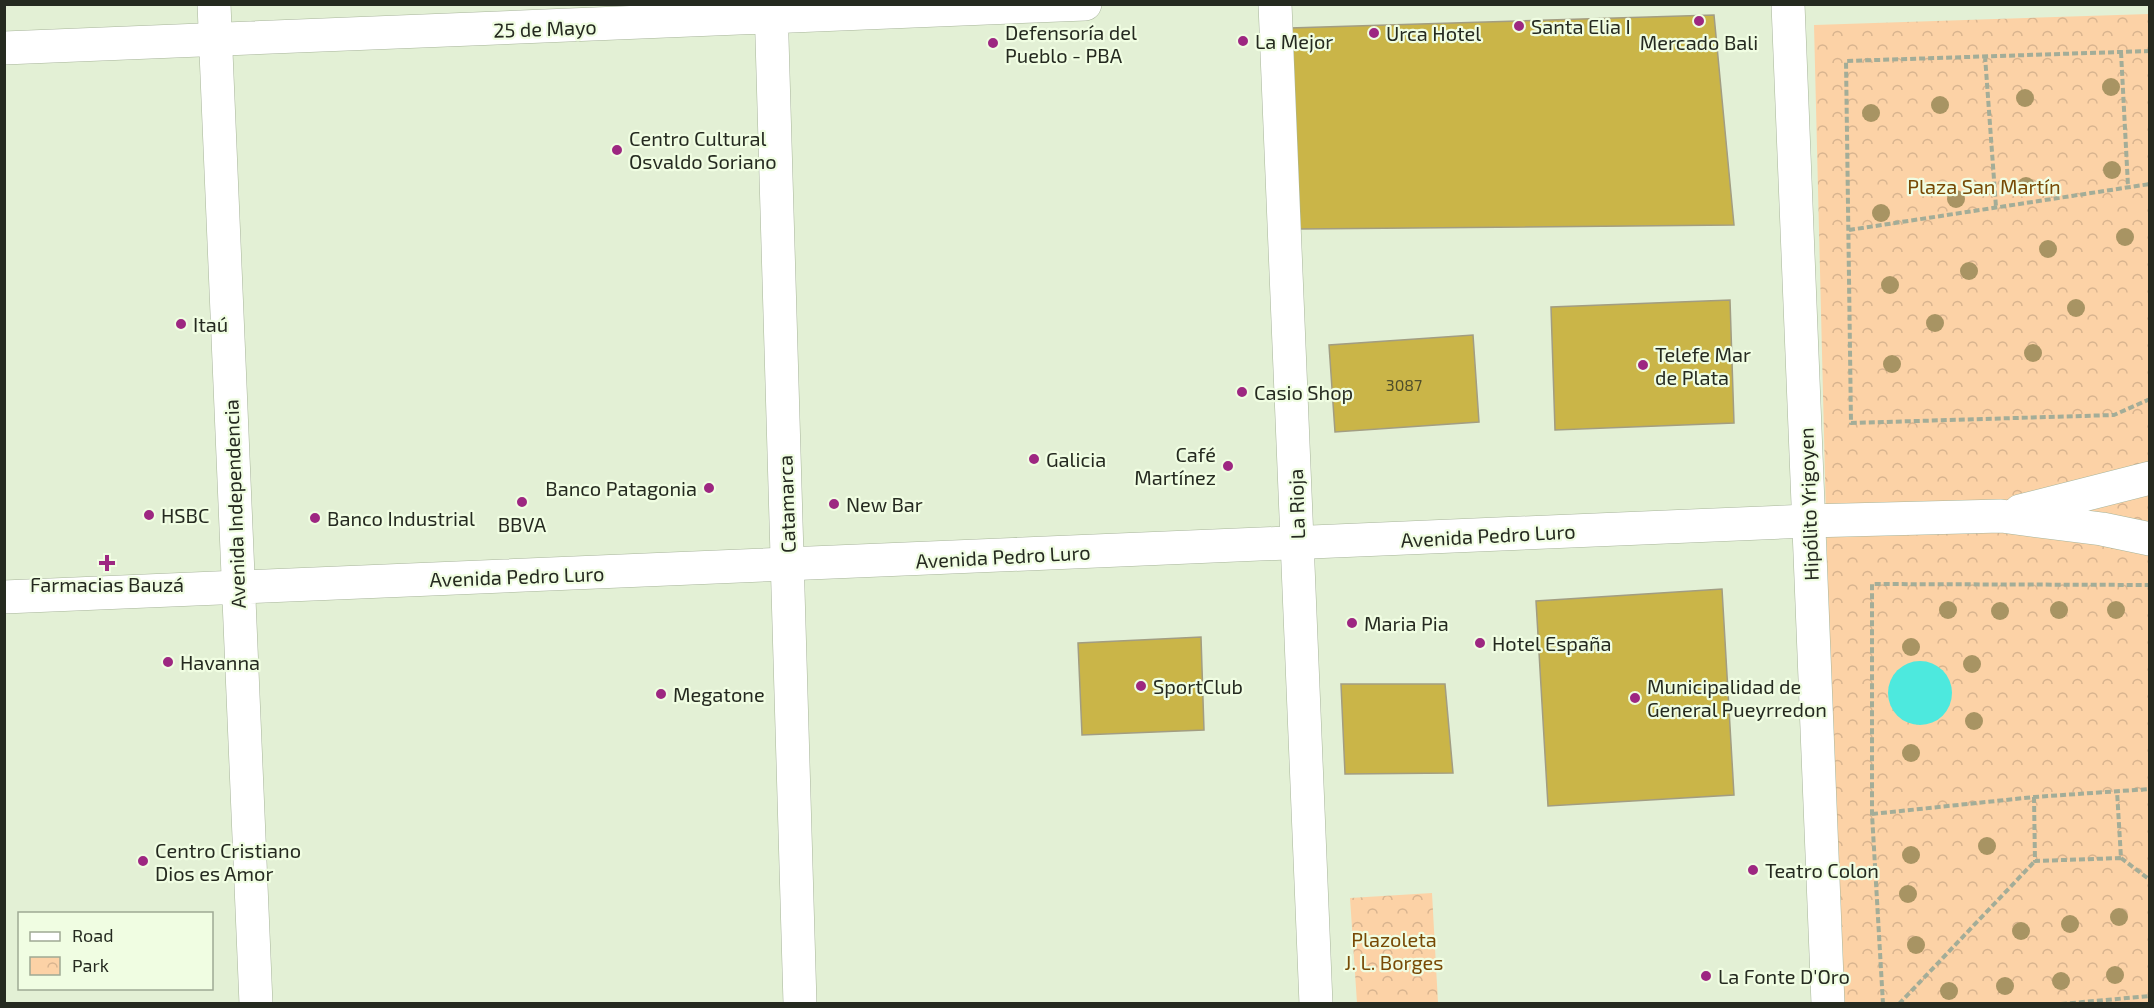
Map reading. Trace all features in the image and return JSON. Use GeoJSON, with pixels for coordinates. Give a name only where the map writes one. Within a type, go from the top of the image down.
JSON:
{"type":"FeatureCollection","features":[{"type":"Feature","properties":{"kind":"street","name":"Avenida Independencia"},"geometry":{"type":"LineString","coordinates":[[214,4],[256,1004]]}},
{"type":"Feature","properties":{"kind":"street","name":"25 de Mayo"},"geometry":{"type":"LineString","coordinates":[[4,48],[216,40],[771,12],[1085,4]]}},
{"type":"Feature","properties":{"kind":"street","name":"La Rioja"},"geometry":{"type":"LineString","coordinates":[[1275,4],[1316,1004]]}},
{"type":"Feature","properties":{"kind":"street","name":"Hipólito Yrigoyen"},"geometry":{"type":"LineString","coordinates":[[1788,4],[1828,1004]]}},
{"type":"Feature","properties":{"kind":"street","name":"Catamarca"},"geometry":{"type":"LineString","coordinates":[[771,12],[800,1004]]}},
{"type":"Feature","properties":{"kind":"street","name":"Avenida Pedro Luro"},"geometry":{"type":"LineString","coordinates":[[2001,516],[2150,478]]}},
{"type":"Feature","properties":{"kind":"street","name":"Avenida Pedro Luro"},"geometry":{"type":"LineString","coordinates":[[4,597],[788,566],[1808,521],[2001,516],[2102,529],[2150,539]]}},
{"type":"Feature","properties":{"kind":"path"},"geometry":{"type":"LineString","coordinates":[[2150,51],[1846,61],[1851,423],[2114,415],[2150,399]]}},
{"type":"Feature","properties":{"kind":"path"},"geometry":{"type":"LineString","coordinates":[[2121,52],[2128,187]]}},
{"type":"Feature","properties":{"kind":"path"},"geometry":{"type":"LineString","coordinates":[[1985,56],[1996,207]]}},
{"type":"Feature","properties":{"kind":"path"},"geometry":{"type":"LineString","coordinates":[[1849,230],[2150,183]]}},
{"type":"Feature","properties":{"kind":"path"},"geometry":{"type":"LineString","coordinates":[[1883,1004],[1872,814],[1872,584],[2150,585]]}},
{"type":"Feature","properties":{"kind":"path"},"geometry":{"type":"LineString","coordinates":[[1872,814],[2034,797],[2150,789]]}},
{"type":"Feature","properties":{"kind":"path"},"geometry":{"type":"LineString","coordinates":[[2117,791],[2121,858]]}},
{"type":"Feature","properties":{"kind":"path"},"geometry":{"type":"LineString","coordinates":[[2034,797],[2035,861]]}},
{"type":"Feature","properties":{"kind":"path"},"geometry":{"type":"LineString","coordinates":[[1899,1004],[2035,861],[2121,858],[2150,880]]}},
{"type":"Feature","properties":{"kind":"path"},"geometry":{"type":"LineString","coordinates":[[2061,1004],[2150,996]]}},
{"type":"Feature","properties":{"kind":"green space","name":"Plaza San Martín"},"geometry":{"type":"Polygon","coordinates":[[[2149,14],[2149,1003],[1842,1003],[1834,845],[1814,25],[2149,14]]]}},
{"type":"Feature","properties":{"kind":"green space","name":"Plazoleta J. L. Borges"},"geometry":{"type":"Polygon","coordinates":[[[1432,893],[1438,1003],[1357,1003],[1350,898],[1432,893]]]}},
{"type":"Feature","properties":{"kind":"water"},"geometry":{"type":"Polygon","coordinates":[[[1920,661],[1943,670],[1952,693],[1943,716],[1920,725],[1897,716],[1888,693],[1897,670],[1920,661]]]}},
{"type":"Feature","properties":{"kind":"building"},"geometry":{"type":"Polygon","coordinates":[[[1714,15],[1734,225],[1299,229],[1290,28],[1714,15]]]}},
{"type":"Feature","properties":{"kind":"building","name":"Telefe Mar de Plata"},"geometry":{"type":"Polygon","coordinates":[[[1730,300],[1734,423],[1555,430],[1551,307],[1730,300]]]}},
{"type":"Feature","properties":{"kind":"building"},"geometry":{"type":"Polygon","coordinates":[[[1473,335],[1479,422],[1335,432],[1329,345],[1473,335]]]}},
{"type":"Feature","properties":{"kind":"building","name":"Municipalidad de General Pueyrredon"},"geometry":{"type":"Polygon","coordinates":[[[1722,589],[1734,795],[1548,806],[1536,601],[1722,589]]]}},
{"type":"Feature","properties":{"kind":"building","name":"SportClub"},"geometry":{"type":"Polygon","coordinates":[[[1201,637],[1204,730],[1082,735],[1078,643],[1201,637]]]}},
{"type":"Feature","properties":{"kind":"building"},"geometry":{"type":"Polygon","coordinates":[[[1341,684],[1445,684],[1453,773],[1345,774],[1341,684]]]}},
{"type":"Feature","properties":{"kind":"place","name":"Mercado Bali"},"geometry":{"type":"Point","coordinates":[1699,21]}},
{"type":"Feature","properties":{"kind":"place","name":"Santa Elia I"},"geometry":{"type":"Point","coordinates":[1519,26]}},
{"type":"Feature","properties":{"kind":"place","name":"Urca Hotel"},"geometry":{"type":"Point","coordinates":[1374,33]}},
{"type":"Feature","properties":{"kind":"place","name":"La Mejor"},"geometry":{"type":"Point","coordinates":[1243,41]}},
{"type":"Feature","properties":{"kind":"place","name":"Defensoría del Pueblo - PBA"},"geometry":{"type":"Point","coordinates":[993,43]}},
{"type":"Feature","properties":{"kind":"place","name":"Centro Cultural Osvaldo Soriano"},"geometry":{"type":"Point","coordinates":[617,150]}},
{"type":"Feature","properties":{"kind":"place","name":"Itaú"},"geometry":{"type":"Point","coordinates":[181,324]}},
{"type":"Feature","properties":{"kind":"place","name":"Telefe Mar de Plata"},"geometry":{"type":"Point","coordinates":[1643,365]}},
{"type":"Feature","properties":{"kind":"place","name":"Casio Shop"},"geometry":{"type":"Point","coordinates":[1242,392]}},
{"type":"Feature","properties":{"kind":"place","name":"Galicia"},"geometry":{"type":"Point","coordinates":[1034,459]}},
{"type":"Feature","properties":{"kind":"place","name":"Café Martínez"},"geometry":{"type":"Point","coordinates":[1228,466]}},
{"type":"Feature","properties":{"kind":"place","name":"Banco Patagonia"},"geometry":{"type":"Point","coordinates":[709,488]}},
{"type":"Feature","properties":{"kind":"place","name":"BBVA"},"geometry":{"type":"Point","coordinates":[522,502]}},
{"type":"Feature","properties":{"kind":"place","name":"New Bar"},"geometry":{"type":"Point","coordinates":[834,504]}},
{"type":"Feature","properties":{"kind":"place","name":"HSBC"},"geometry":{"type":"Point","coordinates":[149,515]}},
{"type":"Feature","properties":{"kind":"place","name":"Banco Industrial"},"geometry":{"type":"Point","coordinates":[315,518]}},
{"type":"Feature","properties":{"kind":"place","name":"Farmacias Bauzá"},"geometry":{"type":"Point","coordinates":[107,563]}},
{"type":"Feature","properties":{"kind":"place","name":"Maria Pia"},"geometry":{"type":"Point","coordinates":[1352,623]}},
{"type":"Feature","properties":{"kind":"place","name":"Hotel España"},"geometry":{"type":"Point","coordinates":[1480,643]}},
{"type":"Feature","properties":{"kind":"place","name":"Havanna"},"geometry":{"type":"Point","coordinates":[168,662]}},
{"type":"Feature","properties":{"kind":"place","name":"SportClub"},"geometry":{"type":"Point","coordinates":[1141,686]}},
{"type":"Feature","properties":{"kind":"place","name":"Megatone"},"geometry":{"type":"Point","coordinates":[661,694]}},
{"type":"Feature","properties":{"kind":"place","name":"Municipalidad de General Pueyrredon"},"geometry":{"type":"Point","coordinates":[1635,698]}},
{"type":"Feature","properties":{"kind":"place","name":"Centro Cristiano Dios es Amor"},"geometry":{"type":"Point","coordinates":[143,861]}},
{"type":"Feature","properties":{"kind":"place","name":"Teatro Colon"},"geometry":{"type":"Point","coordinates":[1753,870]}},
{"type":"Feature","properties":{"kind":"place","name":"La Fonte D'Oro"},"geometry":{"type":"Point","coordinates":[1706,976]}}]}
